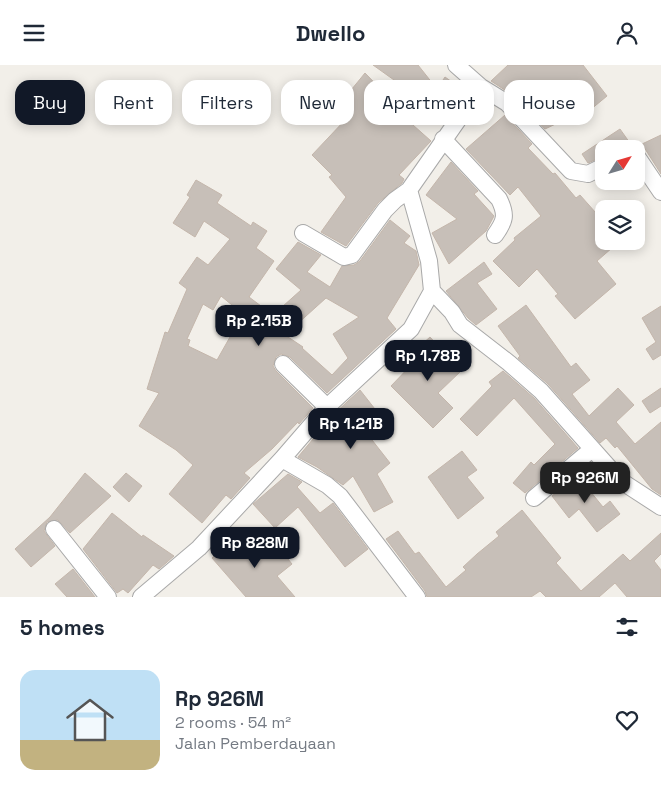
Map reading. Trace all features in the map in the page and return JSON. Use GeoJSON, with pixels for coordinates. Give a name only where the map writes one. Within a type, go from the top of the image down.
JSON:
{"type":"FeatureCollection","features":[{"type":"Feature","properties":{"kind":"street"},"geometry":{"type":"LineString","coordinates":[[456,65],[473,80]]}},
{"type":"Feature","properties":{"kind":"street"},"geometry":{"type":"LineString","coordinates":[[494,95],[519,114],[570,171],[588,174],[595,170]]}},
{"type":"Feature","properties":{"kind":"street"},"geometry":{"type":"LineString","coordinates":[[303,233],[344,257],[352,255],[385,210],[395,200],[410,190],[453,125]]}},
{"type":"Feature","properties":{"kind":"street"},"geometry":{"type":"LineString","coordinates":[[443,139],[499,199],[505,211],[505,219],[495,235]]}},
{"type":"Feature","properties":{"kind":"street"},"geometry":{"type":"LineString","coordinates":[[645,168],[661,192]]}},
{"type":"Feature","properties":{"kind":"street"},"geometry":{"type":"LineString","coordinates":[[148,595],[199,548],[282,459],[327,407],[411,329],[432,291],[429,261],[410,190]]}},
{"type":"Feature","properties":{"kind":"street"},"geometry":{"type":"LineString","coordinates":[[432,291],[452,311],[460,325],[541,391],[591,450],[621,481],[661,507]]}},
{"type":"Feature","properties":{"kind":"street"},"geometry":{"type":"LineString","coordinates":[[283,365],[327,407]]}},
{"type":"Feature","properties":{"kind":"street"},"geometry":{"type":"LineString","coordinates":[[534,498],[591,450]]}},
{"type":"Feature","properties":{"kind":"street"},"geometry":{"type":"LineString","coordinates":[[282,459],[327,485],[340,495],[417,597]]}},
{"type":"Feature","properties":{"kind":"street"},"geometry":{"type":"LineString","coordinates":[[54,529],[108,597]]}},
{"type":"Feature","properties":{"kind":"building"},"geometry":{"type":"Polygon","coordinates":[[[373,65],[418,65],[430,80],[394,80],[373,65]]]}},
{"type":"Feature","properties":{"kind":"building"},"geometry":{"type":"Polygon","coordinates":[[[508,65],[583,65],[607,96],[594,107],[594,80],[504,80],[504,89],[492,80],[508,65]]]}},
{"type":"Feature","properties":{"kind":"building"},"geometry":{"type":"Polygon","coordinates":[[[365,73],[372,80],[364,80],[364,125],[413,125],[431,141],[399,175],[404,179],[402,183],[378,203],[346,246],[321,232],[346,197],[329,177],[332,175],[312,155],[340,125],[354,125],[354,86],[365,73]]]}},
{"type":"Feature","properties":{"kind":"building"},"geometry":{"type":"Polygon","coordinates":[[[504,116],[504,125],[514,125],[532,144],[528,148],[553,174],[555,173],[576,198],[580,195],[595,212],[595,250],[610,250],[597,261],[616,284],[575,319],[555,296],[558,294],[537,269],[519,287],[493,261],[515,240],[514,238],[541,216],[518,187],[510,195],[466,149],[504,116]]]}},
{"type":"Feature","properties":{"kind":"building"},"geometry":{"type":"Polygon","coordinates":[[[541,125],[553,125],[545,129],[541,125]]]}},
{"type":"Feature","properties":{"kind":"building"},"geometry":{"type":"Polygon","coordinates":[[[620,129],[628,140],[603,140],[620,129]]]}},
{"type":"Feature","properties":{"kind":"building"},"geometry":{"type":"Polygon","coordinates":[[[661,135],[661,174],[645,149],[645,143],[661,135]]]}},
{"type":"Feature","properties":{"kind":"building"},"geometry":{"type":"Polygon","coordinates":[[[595,145],[595,160],[588,163],[582,154],[595,145]]]}},
{"type":"Feature","properties":{"kind":"building"},"geometry":{"type":"Polygon","coordinates":[[[451,162],[478,191],[474,194],[494,216],[486,231],[449,264],[432,233],[457,219],[426,195],[451,162]]]}},
{"type":"Feature","properties":{"kind":"building"},"geometry":{"type":"Polygon","coordinates":[[[196,180],[222,195],[217,203],[251,226],[253,222],[267,231],[256,248],[274,261],[249,297],[273,315],[301,290],[276,269],[298,242],[321,255],[307,272],[330,287],[342,266],[354,265],[360,261],[390,220],[410,236],[404,243],[416,251],[419,265],[387,318],[396,329],[327,393],[290,357],[281,354],[276,357],[273,366],[276,371],[313,408],[299,424],[298,422],[272,449],[244,473],[250,478],[231,499],[226,495],[202,523],[169,494],[193,465],[176,450],[139,426],[159,393],[147,389],[165,332],[168,333],[187,289],[179,283],[197,257],[208,265],[230,239],[204,221],[195,237],[173,223],[190,197],[187,195],[196,180]],[[221,296],[213,310],[203,304],[187,339],[190,340],[188,346],[217,360],[243,314],[221,296]],[[326,298],[285,335],[303,347],[332,375],[348,358],[333,334],[359,317],[326,298]]]}},
{"type":"Feature","properties":{"kind":"building"},"geometry":{"type":"Polygon","coordinates":[[[484,262],[492,274],[477,283],[497,309],[476,325],[446,291],[484,262]]]}},
{"type":"Feature","properties":{"kind":"building"},"geometry":{"type":"Polygon","coordinates":[[[526,305],[571,367],[576,363],[590,380],[572,394],[589,416],[618,388],[634,405],[616,422],[635,444],[661,422],[661,495],[652,489],[617,446],[615,448],[606,438],[600,443],[548,384],[518,358],[520,356],[498,326],[526,305]]]}},
{"type":"Feature","properties":{"kind":"building"},"geometry":{"type":"Polygon","coordinates":[[[661,306],[661,355],[653,360],[646,349],[656,342],[642,318],[661,306]]]}},
{"type":"Feature","properties":{"kind":"building"},"geometry":{"type":"Polygon","coordinates":[[[430,337],[461,371],[438,393],[453,408],[433,428],[391,386],[416,360],[411,354],[430,337]]]}},
{"type":"Feature","properties":{"kind":"building"},"geometry":{"type":"Polygon","coordinates":[[[503,371],[534,398],[578,448],[525,493],[513,483],[531,462],[534,465],[555,444],[514,398],[477,436],[460,419],[492,386],[489,382],[503,371]]]}},
{"type":"Feature","properties":{"kind":"building"},"geometry":{"type":"Polygon","coordinates":[[[661,388],[661,406],[650,413],[642,401],[661,388]]]}},
{"type":"Feature","properties":{"kind":"building"},"geometry":{"type":"Polygon","coordinates":[[[360,390],[382,418],[365,431],[390,463],[377,474],[393,502],[374,512],[353,476],[343,485],[317,467],[298,457],[334,414],[360,390]]]}},
{"type":"Feature","properties":{"kind":"building"},"geometry":{"type":"Polygon","coordinates":[[[462,451],[477,470],[467,477],[484,498],[458,519],[428,477],[462,451]]]}},
{"type":"Feature","properties":{"kind":"building"},"geometry":{"type":"Polygon","coordinates":[[[85,473],[111,496],[70,533],[58,520],[47,522],[44,531],[55,546],[31,567],[15,549],[50,517],[85,473]]]}},
{"type":"Feature","properties":{"kind":"building"},"geometry":{"type":"Polygon","coordinates":[[[126,473],[142,486],[129,502],[113,487],[126,473]]]}},
{"type":"Feature","properties":{"kind":"building"},"geometry":{"type":"Polygon","coordinates":[[[288,474],[302,482],[297,487],[320,513],[333,503],[368,549],[345,567],[298,507],[275,528],[253,504],[288,474]]]}},
{"type":"Feature","properties":{"kind":"building"},"geometry":{"type":"Polygon","coordinates":[[[577,475],[603,507],[610,501],[620,514],[597,532],[579,509],[569,518],[552,496],[577,475]]]}},
{"type":"Feature","properties":{"kind":"building"},"geometry":{"type":"Polygon","coordinates":[[[522,510],[561,558],[556,563],[581,591],[623,554],[630,561],[661,533],[661,554],[654,561],[661,570],[661,597],[627,597],[615,583],[599,597],[546,597],[540,591],[531,597],[427,597],[425,591],[386,539],[398,531],[415,554],[419,552],[446,587],[466,570],[463,567],[499,536],[496,532],[522,510]]]}},
{"type":"Feature","properties":{"kind":"building"},"geometry":{"type":"Polygon","coordinates":[[[112,513],[142,537],[143,535],[174,556],[159,569],[153,565],[128,593],[123,589],[117,593],[83,549],[112,513]]]}},
{"type":"Feature","properties":{"kind":"building"},"geometry":{"type":"Polygon","coordinates":[[[270,537],[292,564],[277,576],[295,597],[246,597],[212,558],[233,539],[247,556],[270,537]]]}},
{"type":"Feature","properties":{"kind":"building"},"geometry":{"type":"Polygon","coordinates":[[[73,569],[95,597],[67,597],[55,584],[73,569]]]}}]}
